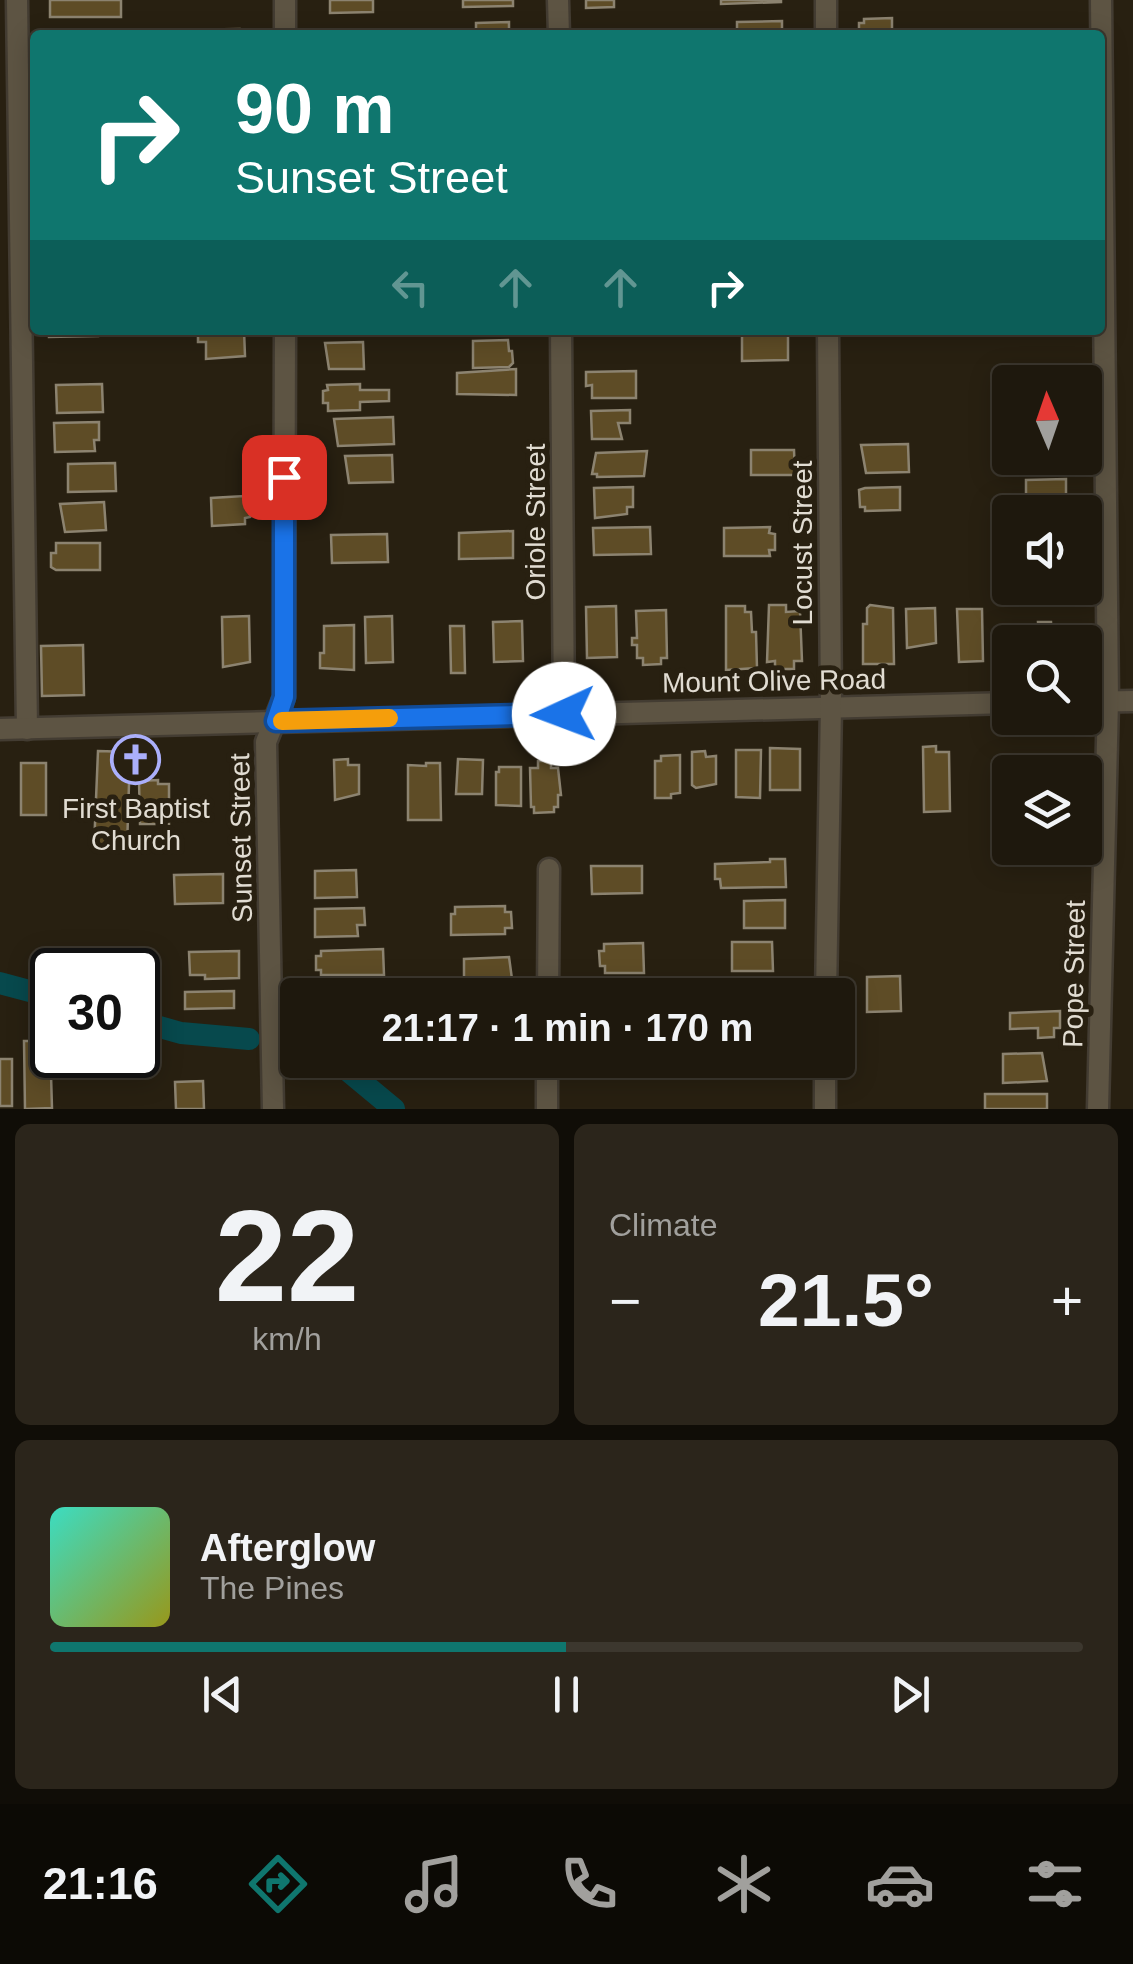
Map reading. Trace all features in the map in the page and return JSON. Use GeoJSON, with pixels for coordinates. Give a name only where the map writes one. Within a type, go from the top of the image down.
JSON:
{"type":"FeatureCollection","features":[{"type":"Feature","properties":{"kind":"street"},"geometry":{"type":"LineString","coordinates":[[17,0],[27,729]]}},
{"type":"Feature","properties":{"kind":"street"},"geometry":{"type":"LineString","coordinates":[[285,0],[285,30]]}},
{"type":"Feature","properties":{"kind":"street"},"geometry":{"type":"LineString","coordinates":[[558,0],[559,30]]}},
{"type":"Feature","properties":{"kind":"street"},"geometry":{"type":"LineString","coordinates":[[826,0],[826,30]]}},
{"type":"Feature","properties":{"kind":"street","name":"Pope Street"},"geometry":{"type":"LineString","coordinates":[[1101,0],[1101,30]]}},
{"type":"Feature","properties":{"kind":"street","name":"Sunset Street"},"geometry":{"type":"LineString","coordinates":[[272,1109],[266,742],[284,697],[285,335]]}},
{"type":"Feature","properties":{"kind":"street","name":"Oriole Street"},"geometry":{"type":"LineString","coordinates":[[561,335],[564,714]]}},
{"type":"Feature","properties":{"kind":"street","name":"Locust Street"},"geometry":{"type":"LineString","coordinates":[[826,978],[831,706],[828,335]]}},
{"type":"Feature","properties":{"kind":"street","name":"Pope Street"},"geometry":{"type":"LineString","coordinates":[[1098,1109],[1108,701],[1104,335]]}},
{"type":"Feature","properties":{"kind":"street"},"geometry":{"type":"LineString","coordinates":[[1102,701],[1133,701]]}},
{"type":"Feature","properties":{"kind":"street","name":"Mount Olive Road"},"geometry":{"type":"LineString","coordinates":[[0,729],[992,703]]}},
{"type":"Feature","properties":{"kind":"street"},"geometry":{"type":"LineString","coordinates":[[548,978],[549,869]]}},
{"type":"Feature","properties":{"kind":"street"},"geometry":{"type":"LineString","coordinates":[[547,1078],[547,1109]]}},
{"type":"Feature","properties":{"kind":"street"},"geometry":{"type":"LineString","coordinates":[[824,1109],[825,1078]]}},
{"type":"Feature","properties":{"kind":"building"},"geometry":{"type":"Polygon","coordinates":[[[50,0],[121,0],[121,17],[50,17],[50,0]]]}},
{"type":"Feature","properties":{"kind":"building"},"geometry":{"type":"Polygon","coordinates":[[[330,0],[373,0],[373,12],[330,13],[330,0]]]}},
{"type":"Feature","properties":{"kind":"building"},"geometry":{"type":"Polygon","coordinates":[[[463,0],[513,0],[513,6],[463,7],[463,0]]]}},
{"type":"Feature","properties":{"kind":"building"},"geometry":{"type":"Polygon","coordinates":[[[586,0],[614,0],[614,7],[586,8],[586,0]]]}},
{"type":"Feature","properties":{"kind":"building"},"geometry":{"type":"Polygon","coordinates":[[[721,0],[781,0],[781,2],[721,4],[721,0]]]}},
{"type":"Feature","properties":{"kind":"building"},"geometry":{"type":"Polygon","coordinates":[[[892,18],[892,30],[859,30],[864,19],[892,18]]]}},
{"type":"Feature","properties":{"kind":"building"},"geometry":{"type":"Polygon","coordinates":[[[782,21],[782,30],[737,30],[737,22],[782,21]]]}},
{"type":"Feature","properties":{"kind":"building"},"geometry":{"type":"Polygon","coordinates":[[[509,22],[509,30],[476,30],[476,23],[509,22]]]}},
{"type":"Feature","properties":{"kind":"building"},"geometry":{"type":"Polygon","coordinates":[[[49,335],[98,335],[98,336],[49,335]]]}},
{"type":"Feature","properties":{"kind":"building"},"geometry":{"type":"Polygon","coordinates":[[[198,335],[244,335],[245,356],[206,359],[206,342],[198,342],[198,335]]]}},
{"type":"Feature","properties":{"kind":"building"},"geometry":{"type":"Polygon","coordinates":[[[742,335],[788,335],[788,360],[742,361],[742,335]]]}},
{"type":"Feature","properties":{"kind":"building"},"geometry":{"type":"Polygon","coordinates":[[[508,340],[513,363],[509,367],[473,368],[473,341],[508,340]]]}},
{"type":"Feature","properties":{"kind":"building"},"geometry":{"type":"Polygon","coordinates":[[[363,342],[364,369],[329,369],[325,343],[363,342]]]}},
{"type":"Feature","properties":{"kind":"building"},"geometry":{"type":"Polygon","coordinates":[[[516,369],[516,395],[457,394],[457,373],[516,369]]]}},
{"type":"Feature","properties":{"kind":"building"},"geometry":{"type":"Polygon","coordinates":[[[636,371],[636,398],[592,398],[592,385],[586,386],[586,372],[636,371]]]}},
{"type":"Feature","properties":{"kind":"building"},"geometry":{"type":"Polygon","coordinates":[[[102,384],[103,412],[57,413],[56,385],[102,384]]]}},
{"type":"Feature","properties":{"kind":"building"},"geometry":{"type":"Polygon","coordinates":[[[360,384],[360,390],[389,390],[389,401],[360,402],[360,410],[328,411],[328,403],[323,403],[327,385],[360,384]]]}},
{"type":"Feature","properties":{"kind":"building"},"geometry":{"type":"Polygon","coordinates":[[[630,410],[630,423],[618,423],[622,439],[592,439],[591,411],[630,410]]]}},
{"type":"Feature","properties":{"kind":"building"},"geometry":{"type":"Polygon","coordinates":[[[393,417],[394,444],[338,446],[334,419],[393,417]]]}},
{"type":"Feature","properties":{"kind":"building"},"geometry":{"type":"Polygon","coordinates":[[[99,422],[95,451],[55,452],[54,423],[99,422]]]}},
{"type":"Feature","properties":{"kind":"building"},"geometry":{"type":"Polygon","coordinates":[[[908,444],[909,472],[866,473],[861,445],[908,444]]]}},
{"type":"Feature","properties":{"kind":"building"},"geometry":{"type":"Polygon","coordinates":[[[751,450],[794,450],[795,475],[751,475],[751,450]]]}},
{"type":"Feature","properties":{"kind":"building"},"geometry":{"type":"Polygon","coordinates":[[[647,451],[644,476],[592,474],[596,453],[647,451]]]}},
{"type":"Feature","properties":{"kind":"building"},"geometry":{"type":"Polygon","coordinates":[[[392,455],[393,482],[349,483],[345,456],[392,455]]]}},
{"type":"Feature","properties":{"kind":"building"},"geometry":{"type":"Polygon","coordinates":[[[115,463],[116,491],[68,492],[68,464],[115,463]]]}},
{"type":"Feature","properties":{"kind":"building"},"geometry":{"type":"Polygon","coordinates":[[[1066,479],[1066,495],[1026,495],[1026,480],[1066,479]]]}},
{"type":"Feature","properties":{"kind":"building"},"geometry":{"type":"Polygon","coordinates":[[[633,487],[633,507],[627,507],[627,514],[595,518],[594,488],[633,487]]]}},
{"type":"Feature","properties":{"kind":"building"},"geometry":{"type":"Polygon","coordinates":[[[900,487],[900,510],[865,511],[865,507],[860,507],[859,490],[900,487]]]}},
{"type":"Feature","properties":{"kind":"building"},"geometry":{"type":"Polygon","coordinates":[[[244,496],[244,502],[250,502],[250,517],[245,518],[245,524],[212,526],[211,498],[244,496]]]}},
{"type":"Feature","properties":{"kind":"building"},"geometry":{"type":"Polygon","coordinates":[[[104,502],[106,530],[65,532],[60,504],[104,502]]]}},
{"type":"Feature","properties":{"kind":"building"},"geometry":{"type":"Polygon","coordinates":[[[650,527],[651,554],[594,555],[593,528],[650,527]]]}},
{"type":"Feature","properties":{"kind":"building"},"geometry":{"type":"Polygon","coordinates":[[[770,527],[769,533],[775,534],[775,550],[769,550],[770,556],[724,556],[724,528],[770,527]]]}},
{"type":"Feature","properties":{"kind":"building"},"geometry":{"type":"Polygon","coordinates":[[[513,531],[513,558],[459,559],[459,533],[513,531]]]}},
{"type":"Feature","properties":{"kind":"building"},"geometry":{"type":"Polygon","coordinates":[[[387,534],[388,562],[332,563],[331,535],[387,534]]]}},
{"type":"Feature","properties":{"kind":"building"},"geometry":{"type":"Polygon","coordinates":[[[56,543],[100,543],[100,570],[51,567],[56,543]]]}},
{"type":"Feature","properties":{"kind":"building"},"geometry":{"type":"Polygon","coordinates":[[[769,605],[786,605],[786,612],[800,611],[802,661],[794,661],[794,669],[775,669],[775,661],[767,662],[769,605]]]}},
{"type":"Feature","properties":{"kind":"building"},"geometry":{"type":"Polygon","coordinates":[[[870,605],[893,608],[894,664],[863,664],[863,624],[867,624],[870,605]]]}},
{"type":"Feature","properties":{"kind":"building"},"geometry":{"type":"Polygon","coordinates":[[[616,606],[617,657],[587,658],[586,607],[616,606]]]}},
{"type":"Feature","properties":{"kind":"building"},"geometry":{"type":"Polygon","coordinates":[[[726,606],[745,606],[745,612],[751,612],[757,668],[726,670],[726,606]]]}},
{"type":"Feature","properties":{"kind":"building"},"geometry":{"type":"Polygon","coordinates":[[[935,608],[936,643],[907,648],[906,609],[935,608]]]}},
{"type":"Feature","properties":{"kind":"building"},"geometry":{"type":"Polygon","coordinates":[[[957,609],[982,609],[983,661],[959,662],[957,609]]]}},
{"type":"Feature","properties":{"kind":"building"},"geometry":{"type":"Polygon","coordinates":[[[666,610],[667,658],[661,658],[661,664],[643,665],[643,658],[637,658],[637,645],[632,645],[632,638],[637,638],[636,611],[666,610]]]}},
{"type":"Feature","properties":{"kind":"building"},"geometry":{"type":"Polygon","coordinates":[[[249,616],[250,662],[223,667],[222,617],[249,616]]]}},
{"type":"Feature","properties":{"kind":"building"},"geometry":{"type":"Polygon","coordinates":[[[392,616],[393,662],[366,663],[365,617],[392,616]]]}},
{"type":"Feature","properties":{"kind":"building"},"geometry":{"type":"Polygon","coordinates":[[[522,621],[523,661],[494,662],[493,622],[522,621]]]}},
{"type":"Feature","properties":{"kind":"building"},"geometry":{"type":"Polygon","coordinates":[[[354,625],[354,670],[320,668],[324,626],[354,625]]]}},
{"type":"Feature","properties":{"kind":"building"},"geometry":{"type":"Polygon","coordinates":[[[450,626],[464,626],[465,673],[451,673],[450,626]]]}},
{"type":"Feature","properties":{"kind":"building"},"geometry":{"type":"Polygon","coordinates":[[[83,645],[84,695],[42,696],[41,646],[83,645]]]}},
{"type":"Feature","properties":{"kind":"building"},"geometry":{"type":"Polygon","coordinates":[[[936,746],[936,752],[949,752],[950,811],[924,812],[923,747],[936,746]]]}},
{"type":"Feature","properties":{"kind":"building"},"geometry":{"type":"Polygon","coordinates":[[[770,748],[800,749],[800,790],[770,790],[770,748]]]}},
{"type":"Feature","properties":{"kind":"building"},"geometry":{"type":"Polygon","coordinates":[[[736,750],[761,750],[760,798],[736,797],[736,750]]]}},
{"type":"Feature","properties":{"kind":"building"},"geometry":{"type":"Polygon","coordinates":[[[98,751],[130,752],[127,848],[94,847],[98,751]]]}},
{"type":"Feature","properties":{"kind":"building"},"geometry":{"type":"Polygon","coordinates":[[[705,751],[706,757],[716,756],[716,784],[696,788],[692,785],[692,752],[705,751]]]}},
{"type":"Feature","properties":{"kind":"building"},"geometry":{"type":"Polygon","coordinates":[[[680,755],[680,793],[671,794],[671,798],[655,798],[655,761],[661,761],[661,756],[680,755]]]}},
{"type":"Feature","properties":{"kind":"building"},"geometry":{"type":"Polygon","coordinates":[[[348,759],[348,765],[359,765],[359,794],[335,800],[334,760],[348,759]]]}},
{"type":"Feature","properties":{"kind":"building"},"geometry":{"type":"Polygon","coordinates":[[[458,759],[483,760],[482,794],[456,794],[458,759]]]}},
{"type":"Feature","properties":{"kind":"building"},"geometry":{"type":"Polygon","coordinates":[[[538,761],[551,761],[551,768],[558,768],[561,795],[554,812],[534,813],[531,807],[530,768],[538,768],[538,761]]]}},
{"type":"Feature","properties":{"kind":"building"},"geometry":{"type":"Polygon","coordinates":[[[21,763],[46,763],[46,815],[21,815],[21,763]]]}},
{"type":"Feature","properties":{"kind":"building"},"geometry":{"type":"Polygon","coordinates":[[[440,763],[441,820],[408,820],[408,765],[440,763]]]}},
{"type":"Feature","properties":{"kind":"building"},"geometry":{"type":"Polygon","coordinates":[[[499,767],[521,767],[521,806],[496,805],[499,767]]]}},
{"type":"Feature","properties":{"kind":"building"},"geometry":{"type":"Polygon","coordinates":[[[158,780],[158,784],[169,784],[169,824],[140,824],[139,781],[158,780]]]}},
{"type":"Feature","properties":{"kind":"building"},"geometry":{"type":"Polygon","coordinates":[[[785,859],[786,887],[721,888],[720,879],[715,879],[715,864],[785,859]]]}},
{"type":"Feature","properties":{"kind":"building"},"geometry":{"type":"Polygon","coordinates":[[[591,866],[642,866],[642,893],[592,894],[591,866]]]}},
{"type":"Feature","properties":{"kind":"building"},"geometry":{"type":"Polygon","coordinates":[[[356,870],[357,897],[315,898],[315,871],[356,870]]]}},
{"type":"Feature","properties":{"kind":"building"},"geometry":{"type":"Polygon","coordinates":[[[223,874],[223,903],[175,904],[174,875],[223,874]]]}},
{"type":"Feature","properties":{"kind":"building"},"geometry":{"type":"Polygon","coordinates":[[[785,900],[785,928],[744,928],[744,901],[785,900]]]}},
{"type":"Feature","properties":{"kind":"building"},"geometry":{"type":"Polygon","coordinates":[[[505,906],[505,912],[511,912],[512,928],[505,928],[505,934],[451,935],[455,907],[505,906]]]}},
{"type":"Feature","properties":{"kind":"building"},"geometry":{"type":"Polygon","coordinates":[[[364,908],[365,925],[357,925],[358,936],[315,937],[315,909],[364,908]]]}},
{"type":"Feature","properties":{"kind":"building"},"geometry":{"type":"Polygon","coordinates":[[[732,942],[772,942],[773,971],[732,971],[732,942]]]}},
{"type":"Feature","properties":{"kind":"building"},"geometry":{"type":"Polygon","coordinates":[[[643,943],[644,973],[605,973],[605,966],[600,966],[599,951],[604,951],[604,944],[643,943]]]}},
{"type":"Feature","properties":{"kind":"building"},"geometry":{"type":"Polygon","coordinates":[[[383,949],[384,975],[321,975],[321,970],[316,970],[316,956],[321,956],[321,951],[383,949]]]}},
{"type":"Feature","properties":{"kind":"building"},"geometry":{"type":"Polygon","coordinates":[[[239,951],[239,978],[205,979],[205,975],[190,975],[189,952],[239,951]]]}},
{"type":"Feature","properties":{"kind":"building"},"geometry":{"type":"Polygon","coordinates":[[[509,957],[512,978],[464,978],[464,959],[509,957]]]}},
{"type":"Feature","properties":{"kind":"building"},"geometry":{"type":"Polygon","coordinates":[[[900,976],[901,1011],[867,1012],[867,977],[900,976]]]}},
{"type":"Feature","properties":{"kind":"building"},"geometry":{"type":"Polygon","coordinates":[[[234,991],[234,1008],[185,1009],[185,992],[234,991]]]}},
{"type":"Feature","properties":{"kind":"building"},"geometry":{"type":"Polygon","coordinates":[[[1060,1011],[1060,1028],[1054,1028],[1054,1037],[1038,1038],[1038,1028],[1010,1029],[1010,1013],[1060,1011]]]}},
{"type":"Feature","properties":{"kind":"building"},"geometry":{"type":"Polygon","coordinates":[[[24,1041],[30,1041],[30,1078],[51,1078],[52,1108],[25,1109],[24,1041]]]}},
{"type":"Feature","properties":{"kind":"building"},"geometry":{"type":"Polygon","coordinates":[[[1042,1053],[1047,1081],[1003,1083],[1003,1054],[1042,1053]]]}},
{"type":"Feature","properties":{"kind":"building"},"geometry":{"type":"Polygon","coordinates":[[[0,1059],[12,1059],[12,1106],[0,1106],[0,1059]]]}},
{"type":"Feature","properties":{"kind":"building"},"geometry":{"type":"Polygon","coordinates":[[[203,1081],[204,1109],[176,1109],[175,1082],[203,1081]]]}},
{"type":"Feature","properties":{"kind":"building"},"geometry":{"type":"Polygon","coordinates":[[[985,1094],[1047,1094],[1047,1109],[985,1109],[985,1094]]]}},
{"type":"Feature","properties":{"kind":"waterway"},"geometry":{"type":"LineString","coordinates":[[0,983],[30,991]]}},
{"type":"Feature","properties":{"kind":"waterway"},"geometry":{"type":"LineString","coordinates":[[160,1027],[181,1033],[249,1039]]}},
{"type":"Feature","properties":{"kind":"waterway"},"geometry":{"type":"LineString","coordinates":[[357,1078],[394,1109]]}},
{"type":"Feature","properties":{"kind":"slow traffic"},"geometry":{"type":"LineString","coordinates":[[282,721],[389,718]]}},
{"type":"Feature","properties":{"kind":"place","name":"First Baptist Church"},"geometry":{"type":"Point","coordinates":[136,760]}},
{"type":"Feature","properties":{"kind":"route"},"geometry":{"type":"LineString","coordinates":[[284,477],[284,697],[276,721],[564,714]]}}]}
